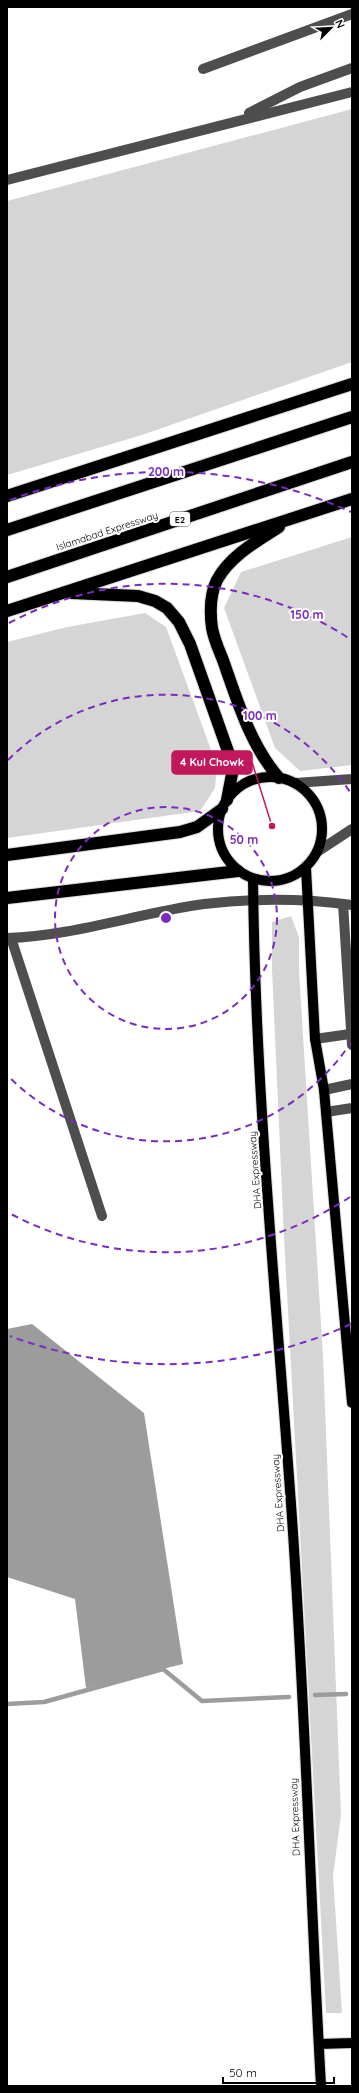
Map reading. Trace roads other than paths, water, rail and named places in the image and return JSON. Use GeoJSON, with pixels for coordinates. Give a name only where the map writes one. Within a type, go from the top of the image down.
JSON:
{"type":"FeatureCollection","features":[{"type":"Feature","properties":{"kind":"highway"},"geometry":{"type":"LineString","coordinates":[[7,496],[352,384]]}},
{"type":"Feature","properties":{"kind":"highway"},"geometry":{"type":"LineString","coordinates":[[7,530],[352,417]]}},
{"type":"Feature","properties":{"kind":"highway","name":"Islamabad Expressway"},"geometry":{"type":"LineString","coordinates":[[7,576],[352,462]]}},
{"type":"Feature","properties":{"kind":"highway"},"geometry":{"type":"LineString","coordinates":[[7,611],[352,498]]}},
{"type":"Feature","properties":{"kind":"highway"},"geometry":{"type":"LineString","coordinates":[[279,778],[260,753],[239,704],[212,630],[211,602],[217,581],[228,565],[246,548],[292,518]]}},
{"type":"Feature","properties":{"kind":"highway"},"geometry":{"type":"LineString","coordinates":[[7,855],[180,832],[197,827],[224,804],[232,774],[230,757],[190,644],[179,622],[167,608],[155,601],[138,596],[63,592]]}},
{"type":"Feature","properties":{"kind":"highway"},"geometry":{"type":"LineString","coordinates":[[7,898],[238,871]]}},
{"type":"Feature","properties":{"kind":"main road"},"geometry":{"type":"LineString","coordinates":[[259,778],[279,778],[295,784],[312,798],[321,819],[321,836],[317,852],[306,868],[286,879],[264,882],[253,879],[238,871],[225,856],[219,843],[218,828],[224,804],[241,786],[259,778]]}},
{"type":"Feature","properties":{"kind":"main road"},"geometry":{"type":"LineString","coordinates":[[306,868],[306,899],[315,1039],[324,1090],[352,1403]]}},
{"type":"Feature","properties":{"kind":"main road","name":"DHA Expressway"},"geometry":{"type":"LineString","coordinates":[[253,879],[256,991],[300,1643],[321,2086]]}},
{"type":"Feature","properties":{"kind":"main road"},"geometry":{"type":"LineString","coordinates":[[319,2044],[352,2043]]}},
{"type":"Feature","properties":{"kind":"street"},"geometry":{"type":"LineString","coordinates":[[204,69],[352,14]]}},
{"type":"Feature","properties":{"kind":"street"},"geometry":{"type":"LineString","coordinates":[[234,121],[300,88],[352,68]]}},
{"type":"Feature","properties":{"kind":"street"},"geometry":{"type":"LineString","coordinates":[[7,180],[234,121],[311,104],[352,92]]}},
{"type":"Feature","properties":{"kind":"street"},"geometry":{"type":"LineString","coordinates":[[295,784],[352,779]]}},
{"type":"Feature","properties":{"kind":"street"},"geometry":{"type":"LineString","coordinates":[[317,852],[352,829]]}},
{"type":"Feature","properties":{"kind":"street"},"geometry":{"type":"LineString","coordinates":[[102,1216],[9,938],[68,931],[203,904],[253,900],[306,899],[348,905],[350,1034],[352,1045]]}},
{"type":"Feature","properties":{"kind":"street"},"geometry":{"type":"LineString","coordinates":[[315,1039],[350,1034]]}},
{"type":"Feature","properties":{"kind":"street"},"geometry":{"type":"LineString","coordinates":[[324,1090],[352,1084]]}},
{"type":"Feature","properties":{"kind":"street"},"geometry":{"type":"LineString","coordinates":[[326,1112],[352,1108]]}},
{"type":"Feature","properties":{"kind":"waterway"},"geometry":{"type":"LineString","coordinates":[[7,1704],[44,1702],[163,1669],[202,1701],[289,1697]]}},
{"type":"Feature","properties":{"kind":"waterway"},"geometry":{"type":"LineString","coordinates":[[315,1695],[346,1694]]}},
{"type":"Feature","properties":{"kind":"place","name":"4 Kul Chowk"},"geometry":{"type":"Point","coordinates":[272,826]}}]}
